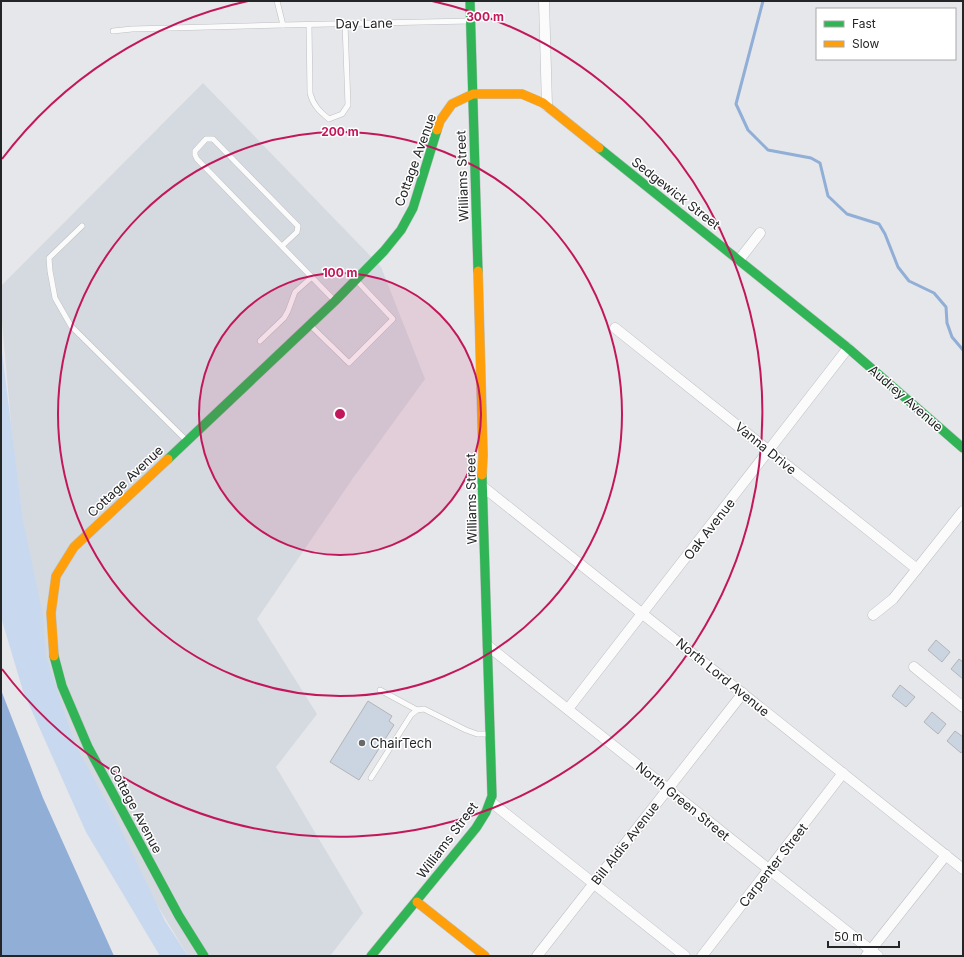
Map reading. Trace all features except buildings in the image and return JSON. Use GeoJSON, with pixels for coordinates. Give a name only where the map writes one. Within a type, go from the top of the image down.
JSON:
{"type":"FeatureCollection","features":[{"type":"Feature","properties":{"kind":"street","name":"Williams Street"},"geometry":{"type":"LineString","coordinates":[[371,956],[417,902],[479,823],[491,802],[491,734],[482,486],[484,455],[470,1]]}},
{"type":"Feature","properties":{"kind":"street"},"geometry":{"type":"LineString","coordinates":[[544,1],[547,106]]}},
{"type":"Feature","properties":{"kind":"street","name":"Sedgewick Street"},"geometry":{"type":"LineString","coordinates":[[473,94],[522,94],[547,106],[848,348]]}},
{"type":"Feature","properties":{"kind":"street","name":"Cottage Avenue"},"geometry":{"type":"LineString","coordinates":[[204,956],[179,916],[143,852],[88,747],[62,686],[53,651],[51,613],[56,576],[74,547],[310,325],[384,251],[397,235],[413,208],[440,121],[452,104],[473,94]]}},
{"type":"Feature","properties":{"kind":"street"},"geometry":{"type":"LineString","coordinates":[[739,260],[760,233]]}},
{"type":"Feature","properties":{"kind":"street","name":"Vanna Drive"},"geometry":{"type":"LineString","coordinates":[[615,328],[770,450],[917,569]]}},
{"type":"Feature","properties":{"kind":"street","name":"Audrey Avenue"},"geometry":{"type":"LineString","coordinates":[[848,348],[963,448]]}},
{"type":"Feature","properties":{"kind":"street","name":"Oak Avenue"},"geometry":{"type":"LineString","coordinates":[[568,709],[848,348]]}},
{"type":"Feature","properties":{"kind":"street","name":"North Lord Avenue"},"geometry":{"type":"LineString","coordinates":[[482,486],[963,869]]}},
{"type":"Feature","properties":{"kind":"street"},"geometry":{"type":"LineString","coordinates":[[873,615],[893,599],[963,511]]}},
{"type":"Feature","properties":{"kind":"street","name":"North Green Street"},"geometry":{"type":"LineString","coordinates":[[488,646],[872,954]]}},
{"type":"Feature","properties":{"kind":"street"},"geometry":{"type":"LineString","coordinates":[[914,667],[963,707]]}},
{"type":"Feature","properties":{"kind":"street","name":"Bill Aldis Avenue"},"geometry":{"type":"LineString","coordinates":[[537,956],[743,693]]}},
{"type":"Feature","properties":{"kind":"street","name":"Carpenter Street"},"geometry":{"type":"LineString","coordinates":[[702,956],[843,773]]}},
{"type":"Feature","properties":{"kind":"street"},"geometry":{"type":"LineString","coordinates":[[491,802],[685,956]]}},
{"type":"Feature","properties":{"kind":"street"},"geometry":{"type":"LineString","coordinates":[[872,954],[946,855]]}},
{"type":"Feature","properties":{"kind":"street"},"geometry":{"type":"LineString","coordinates":[[417,902],[485,956]]}},
{"type":"Feature","properties":{"kind":"lane"},"geometry":{"type":"LineString","coordinates":[[277,1],[283,25]]}},
{"type":"Feature","properties":{"kind":"lane","name":"Day Lane"},"geometry":{"type":"LineString","coordinates":[[114,31],[132,29],[471,21]]}},
{"type":"Feature","properties":{"kind":"lane"},"geometry":{"type":"LineString","coordinates":[[309,25],[310,93],[312,102],[329,119],[342,114],[348,105],[345,24]]}},
{"type":"Feature","properties":{"kind":"lane"},"geometry":{"type":"LineString","coordinates":[[282,246],[297,232],[298,226],[213,139],[206,139],[195,150],[197,159],[335,301]]}},
{"type":"Feature","properties":{"kind":"lane"},"geometry":{"type":"LineString","coordinates":[[82,226],[49,258],[50,271],[56,298],[72,326],[186,441]]}},
{"type":"Feature","properties":{"kind":"lane"},"geometry":{"type":"LineString","coordinates":[[260,341],[284,318],[295,292],[312,277]]}},
{"type":"Feature","properties":{"kind":"lane"},"geometry":{"type":"LineString","coordinates":[[310,325],[349,363],[393,319],[356,280]]}},
{"type":"Feature","properties":{"kind":"lane"},"geometry":{"type":"LineString","coordinates":[[380,690],[417,710]]}},
{"type":"Feature","properties":{"kind":"lane"},"geometry":{"type":"LineString","coordinates":[[371,778],[411,715],[417,710],[424,709],[477,734],[491,734]]}},
{"type":"Feature","properties":{"kind":"shaded area"},"geometry":{"type":"Polygon","coordinates":[[[203,83],[381,267],[425,379],[353,478],[257,619],[317,714],[276,767],[363,913],[330,956],[188,956],[90,794],[44,687],[21,535],[1,311],[1,286],[203,83]]]}},
{"type":"Feature","properties":{"kind":"shaded area"},"geometry":{"type":"Polygon","coordinates":[[[1,344],[23,520],[43,615],[46,656],[75,744],[116,819],[165,921],[188,956],[160,956],[86,832],[23,691],[1,617],[1,344]]]}},
{"type":"Feature","properties":{"kind":"water"},"geometry":{"type":"Polygon","coordinates":[[[1,690],[43,798],[114,956],[1,956],[1,690]]]}},
{"type":"Feature","properties":{"kind":"waterway"},"geometry":{"type":"LineString","coordinates":[[763,1],[736,104],[748,130],[768,150],[811,158],[820,163],[828,196],[847,214],[879,224],[885,234],[898,267],[909,281],[934,293],[946,307],[947,323],[952,337],[963,350]]}},
{"type":"Feature","properties":{"kind":"traffic: fast"},"geometry":{"type":"LineString","coordinates":[[470,1],[478,271]]}},
{"type":"Feature","properties":{"kind":"traffic: fast"},"geometry":{"type":"LineString","coordinates":[[168,459],[335,301],[384,251],[401,230],[413,208],[437,130]]}},
{"type":"Feature","properties":{"kind":"traffic: fast"},"geometry":{"type":"LineString","coordinates":[[599,148],[848,348],[963,448]]}},
{"type":"Feature","properties":{"kind":"traffic: fast"},"geometry":{"type":"LineString","coordinates":[[371,956],[476,828],[486,812],[492,796],[482,475]]}},
{"type":"Feature","properties":{"kind":"traffic: fast"},"geometry":{"type":"LineString","coordinates":[[54,656],[62,686],[88,747],[179,916],[204,956]]}},
{"type":"Feature","properties":{"kind":"traffic: slow"},"geometry":{"type":"LineString","coordinates":[[437,130],[440,121],[452,104],[473,94],[522,94],[543,103],[599,148]]}},
{"type":"Feature","properties":{"kind":"traffic: slow"},"geometry":{"type":"LineString","coordinates":[[478,271],[483,455],[482,475]]}},
{"type":"Feature","properties":{"kind":"traffic: slow"},"geometry":{"type":"LineString","coordinates":[[54,656],[51,613],[56,576],[74,547],[168,459]]}},
{"type":"Feature","properties":{"kind":"traffic: slow"},"geometry":{"type":"LineString","coordinates":[[417,902],[485,956]]}},
{"type":"Feature","properties":{"kind":"place","name":"ChairTech"},"geometry":{"type":"Point","coordinates":[362,743]}}]}
